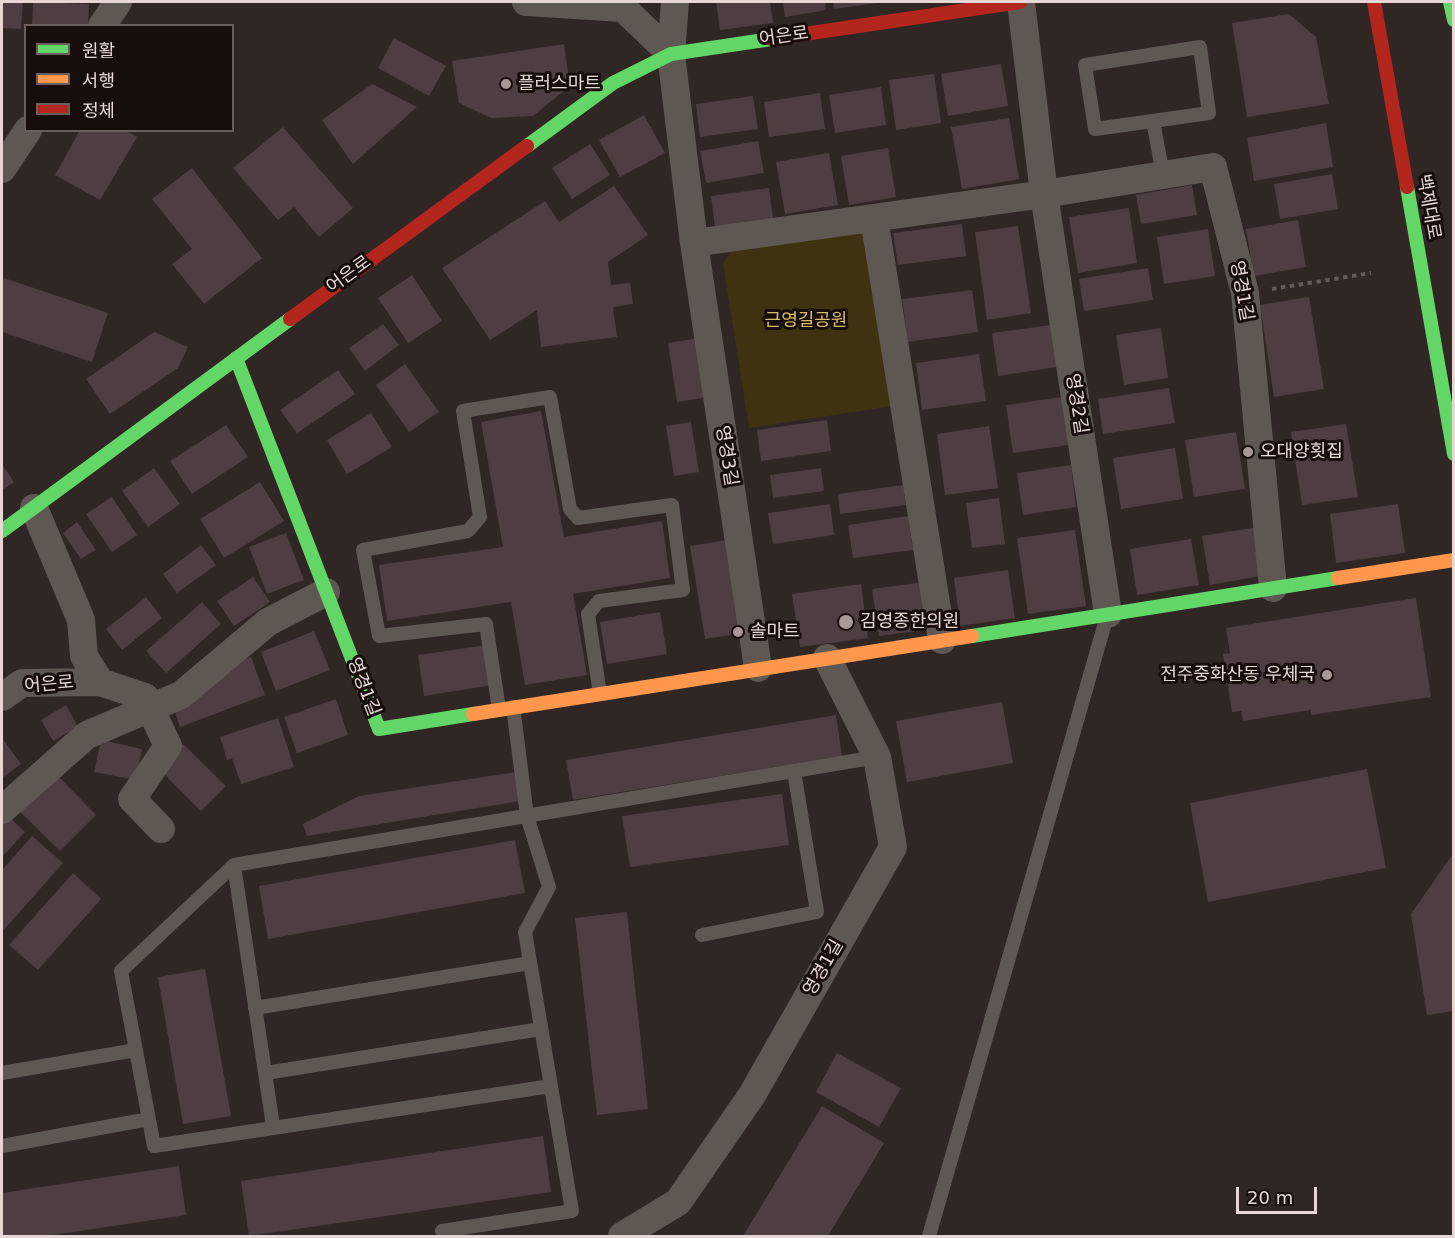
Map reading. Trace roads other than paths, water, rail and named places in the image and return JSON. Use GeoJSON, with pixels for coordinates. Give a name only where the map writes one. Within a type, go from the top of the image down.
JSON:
{"type":"FeatureCollection","features":[{"type":"Feature","properties":{"kind":"street"},"geometry":{"type":"LineString","coordinates":[[103,24],[118,2]]}},
{"type":"Feature","properties":{"kind":"street"},"geometry":{"type":"LineString","coordinates":[[526,2],[623,8],[671,54]]}},
{"type":"Feature","properties":{"kind":"street"},"geometry":{"type":"LineString","coordinates":[[671,54],[675,2]]}},
{"type":"Feature","properties":{"kind":"street","name":"어은로"},"geometry":{"type":"LineString","coordinates":[[2,531],[613,83],[671,54],[897,11],[1021,2]]}},
{"type":"Feature","properties":{"kind":"street","name":"영경2길"},"geometry":{"type":"LineString","coordinates":[[1021,2],[1044,194],[1108,614]]}},
{"type":"Feature","properties":{"kind":"street","name":"백제대로"},"geometry":{"type":"LineString","coordinates":[[1374,2],[1454,454]]}},
{"type":"Feature","properties":{"kind":"street"},"geometry":{"type":"LineString","coordinates":[[1450,2],[1454,20]]}},
{"type":"Feature","properties":{"kind":"street","name":"영경3길"},"geometry":{"type":"LineString","coordinates":[[671,54],[694,243],[758,668]]}},
{"type":"Feature","properties":{"kind":"street"},"geometry":{"type":"LineString","coordinates":[[2,169],[27,132]]}},
{"type":"Feature","properties":{"kind":"street","name":"영경1길"},"geometry":{"type":"LineString","coordinates":[[1044,194],[1213,166],[1245,293],[1272,588]]}},
{"type":"Feature","properties":{"kind":"street"},"geometry":{"type":"LineString","coordinates":[[694,243],[1044,194]]}},
{"type":"Feature","properties":{"kind":"street"},"geometry":{"type":"LineString","coordinates":[[874,218],[942,640]]}},
{"type":"Feature","properties":{"kind":"street","name":"영경1길"},"geometry":{"type":"LineString","coordinates":[[236,358],[379,729],[1454,560]]}},
{"type":"Feature","properties":{"kind":"street","name":"어은로"},"geometry":{"type":"LineString","coordinates":[[34,508],[81,620],[84,656],[100,682]]}},
{"type":"Feature","properties":{"kind":"street"},"geometry":{"type":"LineString","coordinates":[[2,810],[87,735],[181,695],[268,622],[326,592]]}},
{"type":"Feature","properties":{"kind":"street","name":"영경1길"},"geometry":{"type":"LineString","coordinates":[[622,1236],[678,1202],[685,1193],[752,1095],[893,847],[877,757],[827,658]]}},
{"type":"Feature","properties":{"kind":"street","name":"어은로"},"geometry":{"type":"LineString","coordinates":[[2,697],[22,683],[100,682],[145,697],[168,746],[132,799],[161,829]]}},
{"type":"Feature","properties":{"kind":"lane"},"geometry":{"type":"LineString","coordinates":[[1200,47],[1209,113],[1153,121],[1095,129],[1085,65],[1200,47]]}},
{"type":"Feature","properties":{"kind":"lane"},"geometry":{"type":"LineString","coordinates":[[1153,121],[1163,175]]}},
{"type":"Feature","properties":{"kind":"lane"},"geometry":{"type":"LineString","coordinates":[[442,1231],[572,1211],[525,932],[549,887],[527,816],[506,708],[486,624],[379,636],[363,550],[468,531],[480,517],[463,411],[550,397],[570,508],[578,518],[672,505],[683,590],[599,601],[588,614],[600,694]]}},
{"type":"Feature","properties":{"kind":"lane"},"geometry":{"type":"LineString","coordinates":[[929,1236],[1108,614]]}},
{"type":"Feature","properties":{"kind":"lane"},"geometry":{"type":"LineString","coordinates":[[551,1086],[273,1126],[154,1146],[121,971],[234,866],[877,757]]}},
{"type":"Feature","properties":{"kind":"lane"},"geometry":{"type":"LineString","coordinates":[[702,935],[817,912],[794,771]]}},
{"type":"Feature","properties":{"kind":"lane"},"geometry":{"type":"LineString","coordinates":[[234,866],[273,1126]]}},
{"type":"Feature","properties":{"kind":"lane"},"geometry":{"type":"LineString","coordinates":[[255,1008],[530,963]]}},
{"type":"Feature","properties":{"kind":"lane"},"geometry":{"type":"LineString","coordinates":[[266,1073],[541,1029]]}},
{"type":"Feature","properties":{"kind":"lane"},"geometry":{"type":"LineString","coordinates":[[2,1073],[136,1050]]}},
{"type":"Feature","properties":{"kind":"lane"},"geometry":{"type":"LineString","coordinates":[[2,1146],[149,1119]]}},
{"type":"Feature","properties":{"kind":"place","name":"플러스마트"},"geometry":{"type":"Point","coordinates":[506,84]}},
{"type":"Feature","properties":{"kind":"place","name":"오대양횟집"},"geometry":{"type":"Point","coordinates":[1248,452]}},
{"type":"Feature","properties":{"kind":"place","name":"김영종한의원"},"geometry":{"type":"Point","coordinates":[846,622]}},
{"type":"Feature","properties":{"kind":"place","name":"솔마트"},"geometry":{"type":"Point","coordinates":[738,632]}},
{"type":"Feature","properties":{"kind":"place","name":"전주중화산동 우체국"},"geometry":{"type":"Point","coordinates":[1327,675]}},
{"type":"Feature","properties":{"kind":"park label","name":"근영길공원"},"geometry":{"type":"Point","coordinates":[806,321]}}]}
